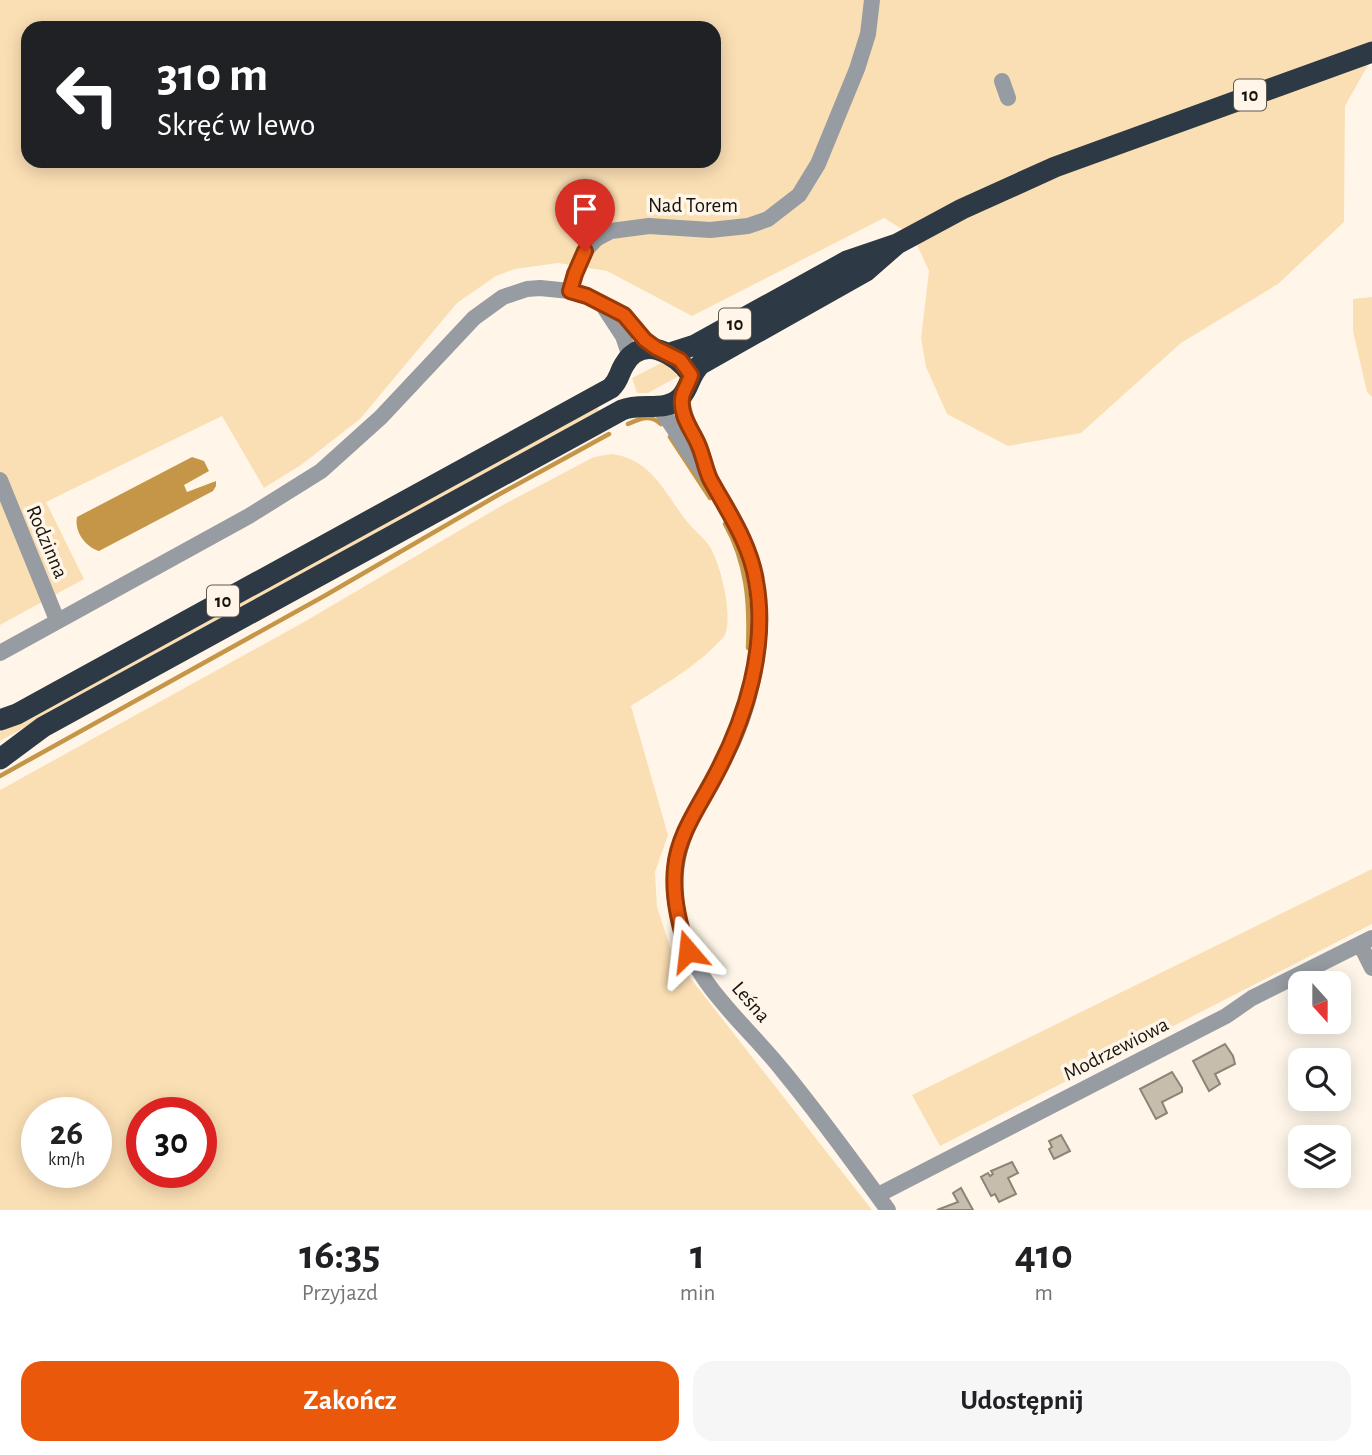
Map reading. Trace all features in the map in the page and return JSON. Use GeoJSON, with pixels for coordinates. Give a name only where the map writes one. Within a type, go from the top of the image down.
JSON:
{"type":"FeatureCollection","features":[{"type":"Feature","properties":{"kind":"highway","name":"10"},"geometry":{"type":"LineString","coordinates":[[8,717],[611,388],[630,357],[641,351],[663,351],[695,345],[847,261],[897,244],[962,209],[1055,167],[1372,52]]}},
{"type":"Feature","properties":{"kind":"highway","name":"10"},"geometry":{"type":"LineString","coordinates":[[0,759],[43,727],[611,416],[631,406],[672,404],[681,396],[691,375],[701,364],[866,271],[897,244]]}},
{"type":"Feature","properties":{"kind":"highway"},"geometry":{"type":"LineString","coordinates":[[663,351],[680,360],[691,375]]}},
{"type":"Feature","properties":{"kind":"highway"},"geometry":{"type":"LineString","coordinates":[[620,377],[630,396],[650,405]]}},
{"type":"Feature","properties":{"kind":"street","name":"Nad Torem"},"geometry":{"type":"LineString","coordinates":[[570,291],[585,251],[596,239],[611,231],[649,226],[710,230],[748,226],[768,219],[799,195],[818,164],[857,69],[868,34],[872,0]]}},
{"type":"Feature","properties":{"kind":"street"},"geometry":{"type":"LineString","coordinates":[[1002,81],[1008,97]]}},
{"type":"Feature","properties":{"kind":"street"},"geometry":{"type":"LineString","coordinates":[[0,653],[249,516],[321,471],[381,417],[452,339],[474,318],[503,297],[527,289],[555,288],[570,291],[624,315],[637,332],[663,351]]}},
{"type":"Feature","properties":{"kind":"street"},"geometry":{"type":"LineString","coordinates":[[602,304],[623,336],[630,357]]}},
{"type":"Feature","properties":{"kind":"street","name":"Leśna"},"geometry":{"type":"LineString","coordinates":[[681,396],[684,415],[699,446],[709,477],[748,551],[756,579],[758,600],[757,646],[748,699],[729,750],[689,823],[678,850],[674,888],[679,923],[688,951],[702,976],[783,1070],[888,1210]]}},
{"type":"Feature","properties":{"kind":"street","name":"Leśna"},"geometry":{"type":"LineString","coordinates":[[650,405],[671,421],[692,457],[709,477]]}},
{"type":"Feature","properties":{"kind":"street","name":"Rodzinna"},"geometry":{"type":"LineString","coordinates":[[0,480],[57,620]]}},
{"type":"Feature","properties":{"kind":"street"},"geometry":{"type":"LineString","coordinates":[[1366,942],[1372,968]]}},
{"type":"Feature","properties":{"kind":"street","name":"Modrzewiowa"},"geometry":{"type":"LineString","coordinates":[[878,1195],[1226,1016],[1252,998],[1366,942]]}},
{"type":"Feature","properties":{"kind":"shaded area"},"geometry":{"type":"Polygon","coordinates":[[[0,0],[1372,0],[1372,58],[1345,106],[1344,222],[1278,284],[1181,343],[1081,433],[1008,446],[947,414],[926,367],[921,338],[929,271],[913,236],[884,218],[692,316],[607,271],[558,263],[515,269],[496,276],[457,303],[360,419],[301,465],[264,488],[222,416],[46,502],[84,579],[0,625],[0,0]]]}},
{"type":"Feature","properties":{"kind":"shaded area"},"geometry":{"type":"Polygon","coordinates":[[[1372,297],[1372,397],[1367,392],[1353,331],[1353,299],[1372,297]]]}},
{"type":"Feature","properties":{"kind":"shaded area"},"geometry":{"type":"Polygon","coordinates":[[[663,362],[669,363],[679,376],[648,393],[637,393],[632,378],[663,362]]]}},
{"type":"Feature","properties":{"kind":"shaded area"},"geometry":{"type":"Polygon","coordinates":[[[596,405],[600,412],[0,741],[0,732],[596,405]]]}},
{"type":"Feature","properties":{"kind":"shaded area"},"geometry":{"type":"Polygon","coordinates":[[[611,454],[636,462],[655,477],[688,523],[710,547],[722,577],[727,603],[725,635],[704,656],[631,706],[668,835],[655,872],[657,907],[673,956],[872,1210],[0,1210],[0,790],[304,622],[501,506],[594,457],[611,454]]]}},
{"type":"Feature","properties":{"kind":"shaded area"},"geometry":{"type":"Polygon","coordinates":[[[192,457],[204,461],[209,471],[184,485],[187,492],[216,481],[213,491],[99,551],[82,538],[77,528],[77,517],[192,457]]]}},
{"type":"Feature","properties":{"kind":"shaded area"},"geometry":{"type":"Polygon","coordinates":[[[1372,869],[1372,924],[940,1146],[912,1095],[1372,869]]]}},
{"type":"Feature","properties":{"kind":"building"},"geometry":{"type":"Polygon","coordinates":[[[1225,1044],[1235,1064],[1215,1074],[1220,1084],[1209,1091],[1193,1061],[1225,1044]]]}},
{"type":"Feature","properties":{"kind":"building"},"geometry":{"type":"Polygon","coordinates":[[[1172,1072],[1182,1092],[1162,1102],[1167,1113],[1156,1119],[1140,1089],[1172,1072]]]}},
{"type":"Feature","properties":{"kind":"building"},"geometry":{"type":"Polygon","coordinates":[[[1061,1135],[1070,1151],[1054,1159],[1049,1149],[1052,1147],[1049,1141],[1061,1135]]]}},
{"type":"Feature","properties":{"kind":"building"},"geometry":{"type":"Polygon","coordinates":[[[1012,1162],[1018,1173],[1008,1178],[1016,1194],[999,1202],[995,1194],[991,1196],[981,1177],[988,1173],[990,1176],[993,1174],[991,1171],[1012,1162]]]}},
{"type":"Feature","properties":{"kind":"building"},"geometry":{"type":"Polygon","coordinates":[[[961,1188],[973,1210],[937,1210],[958,1202],[953,1193],[961,1188]]]}},
{"type":"Feature","properties":{"kind":"waterway"},"geometry":{"type":"LineString","coordinates":[[628,424],[645,418],[661,424]]}},
{"type":"Feature","properties":{"kind":"waterway"},"geometry":{"type":"LineString","coordinates":[[0,776],[609,434]]}},
{"type":"Feature","properties":{"kind":"waterway"},"geometry":{"type":"LineString","coordinates":[[670,437],[710,498]]}},
{"type":"Feature","properties":{"kind":"waterway"},"geometry":{"type":"LineString","coordinates":[[725,524],[738,554],[746,584],[748,648]]}},
{"type":"Feature","properties":{"kind":"route"},"geometry":{"type":"LineString","coordinates":[[585,251],[570,291],[587,296],[624,315],[645,340],[680,360],[691,375],[681,396],[684,415],[699,446],[709,477],[748,551],[756,579],[757,646],[748,699],[729,750],[689,823],[678,850],[675,866],[674,888],[679,923],[688,951]]}}]}
